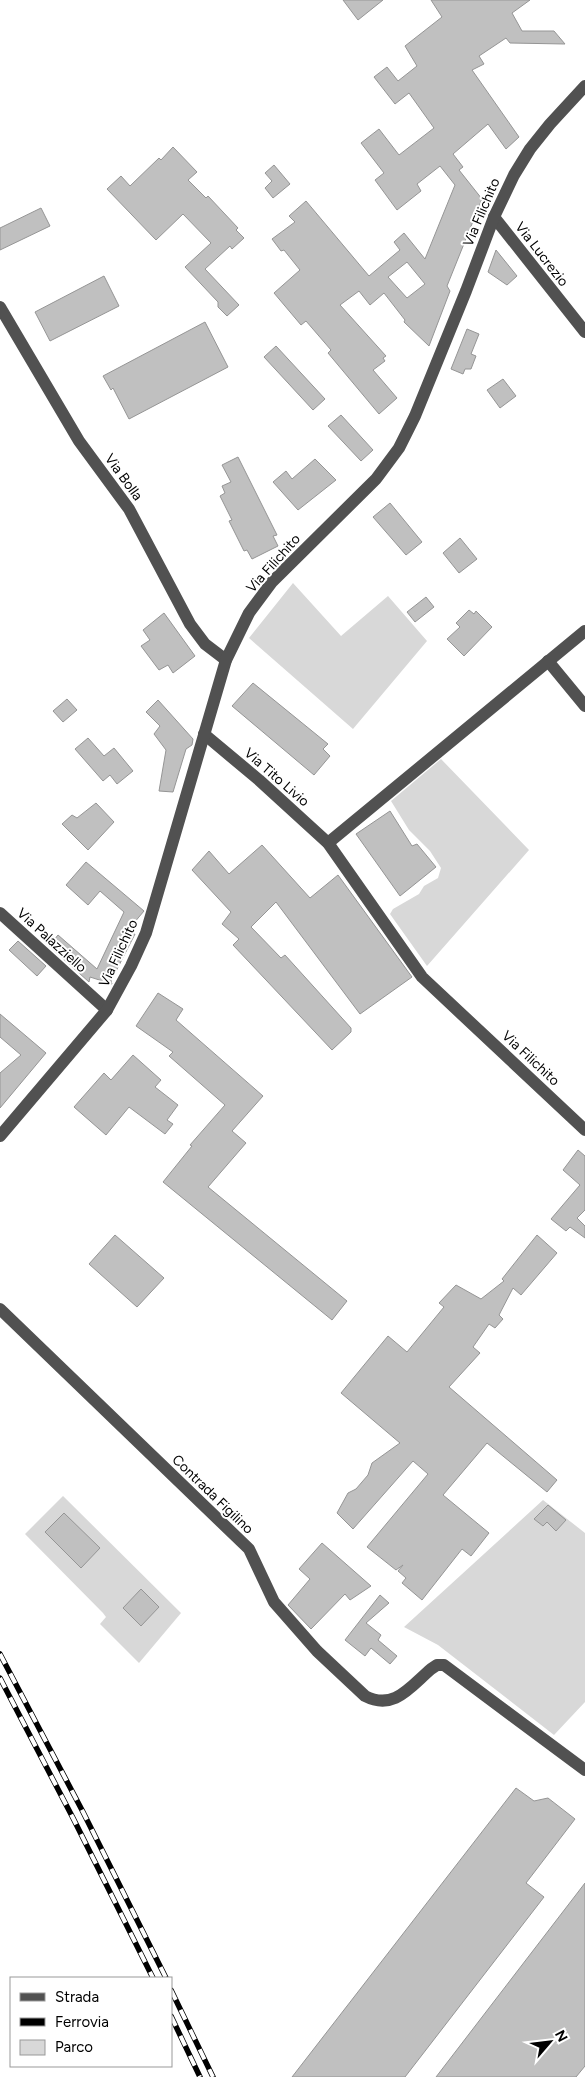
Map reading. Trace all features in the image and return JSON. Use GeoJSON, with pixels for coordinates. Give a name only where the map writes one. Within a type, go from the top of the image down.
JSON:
{"type":"FeatureCollection","features":[{"type":"Feature","properties":{"kind":"street","name":"Via Filichito"},"geometry":{"type":"LineString","coordinates":[[0,1136],[107,1010],[131,966],[146,933],[226,660],[249,613],[272,582],[376,480],[399,448],[415,416],[494,217],[514,174],[530,149],[583,89]]}},
{"type":"Feature","properties":{"kind":"street","name":"Via Lucrezio"},"geometry":{"type":"LineString","coordinates":[[494,217],[585,332]]}},
{"type":"Feature","properties":{"kind":"street","name":"Via Bolla"},"geometry":{"type":"LineString","coordinates":[[0,307],[79,441],[129,509],[190,624],[205,644],[226,660]]}},
{"type":"Feature","properties":{"kind":"street"},"geometry":{"type":"LineString","coordinates":[[328,842],[585,631]]}},
{"type":"Feature","properties":{"kind":"street"},"geometry":{"type":"LineString","coordinates":[[548,661],[585,706]]}},
{"type":"Feature","properties":{"kind":"street","name":"Via Tito Livio"},"geometry":{"type":"LineString","coordinates":[[204,734],[328,842]]}},
{"type":"Feature","properties":{"kind":"street","name":"Via Filichito"},"geometry":{"type":"LineString","coordinates":[[328,842],[422,976],[585,1130]]}},
{"type":"Feature","properties":{"kind":"street","name":"Via Palazziello"},"geometry":{"type":"LineString","coordinates":[[0,914],[107,1010]]}},
{"type":"Feature","properties":{"kind":"street","name":"Contrada Figilino"},"geometry":{"type":"LineString","coordinates":[[0,1309],[249,1549],[274,1602],[316,1650],[365,1696],[378,1701],[392,1701],[430,1668],[444,1665],[585,1770]]}},
{"type":"Feature","properties":{"kind":"green space"},"geometry":{"type":"Polygon","coordinates":[[[293,583],[341,636],[388,596],[427,641],[353,729],[249,638],[293,583]]]}},
{"type":"Feature","properties":{"kind":"green space"},"geometry":{"type":"Polygon","coordinates":[[[441,759],[529,850],[427,966],[390,914],[393,909],[419,894],[424,886],[438,878],[441,868],[430,851],[409,830],[391,801],[441,759]]]}},
{"type":"Feature","properties":{"kind":"green space"},"geometry":{"type":"Polygon","coordinates":[[[63,1496],[181,1613],[139,1663],[100,1624],[106,1617],[103,1613],[25,1534],[63,1496]]]}},
{"type":"Feature","properties":{"kind":"green space"},"geometry":{"type":"Polygon","coordinates":[[[543,1500],[585,1533],[585,1702],[554,1735],[438,1645],[404,1627],[543,1500]]]}},
{"type":"Feature","properties":{"kind":"building"},"geometry":{"type":"Polygon","coordinates":[[[343,0],[383,0],[358,20],[343,0]]]}},
{"type":"Feature","properties":{"kind":"building"},"geometry":{"type":"Polygon","coordinates":[[[431,0],[530,0],[512,13],[522,31],[554,31],[565,44],[510,43],[506,38],[479,56],[484,64],[472,70],[519,137],[506,149],[488,124],[453,154],[463,167],[459,170],[482,199],[447,286],[450,291],[429,346],[404,322],[405,320],[384,293],[370,305],[359,291],[340,305],[386,356],[383,358],[385,361],[373,370],[397,398],[379,414],[328,353],[331,350],[306,321],[301,325],[274,293],[300,270],[284,250],[281,251],[272,239],[295,222],[289,216],[306,201],[369,276],[400,250],[394,242],[404,233],[425,259],[455,185],[440,166],[417,184],[421,191],[397,210],[375,180],[384,173],[361,143],[379,129],[399,155],[434,128],[409,93],[395,104],[374,77],[387,67],[398,81],[417,66],[405,46],[442,17],[431,0]],[[407,262],[388,277],[407,298],[425,284],[407,262]]]}},
{"type":"Feature","properties":{"kind":"building"},"geometry":{"type":"Polygon","coordinates":[[[173,147],[197,172],[188,180],[206,198],[208,196],[238,228],[236,230],[244,238],[232,249],[230,246],[205,269],[239,305],[227,316],[218,307],[218,302],[185,267],[211,243],[183,214],[156,240],[107,189],[121,176],[130,186],[159,158],[161,160],[173,147]]]}},
{"type":"Feature","properties":{"kind":"building"},"geometry":{"type":"Polygon","coordinates":[[[274,165],[290,184],[273,198],[265,188],[272,181],[265,173],[274,165]]]}},
{"type":"Feature","properties":{"kind":"building"},"geometry":{"type":"Polygon","coordinates":[[[41,208],[50,226],[0,250],[0,228],[41,208]]]}},
{"type":"Feature","properties":{"kind":"building"},"geometry":{"type":"Polygon","coordinates":[[[496,250],[517,276],[507,285],[488,272],[496,250]]]}},
{"type":"Feature","properties":{"kind":"building"},"geometry":{"type":"Polygon","coordinates":[[[104,276],[119,306],[50,341],[35,312],[104,276]]]}},
{"type":"Feature","properties":{"kind":"building"},"geometry":{"type":"Polygon","coordinates":[[[205,322],[228,367],[129,419],[113,388],[111,390],[103,376],[205,322]]]}},
{"type":"Feature","properties":{"kind":"building"},"geometry":{"type":"Polygon","coordinates":[[[467,329],[479,334],[471,354],[476,356],[471,369],[465,369],[463,374],[451,369],[467,329]]]}},
{"type":"Feature","properties":{"kind":"building"},"geometry":{"type":"Polygon","coordinates":[[[276,346],[325,399],[313,410],[264,357],[276,346]]]}},
{"type":"Feature","properties":{"kind":"building"},"geometry":{"type":"Polygon","coordinates":[[[503,379],[516,396],[500,408],[487,390],[503,379]]]}},
{"type":"Feature","properties":{"kind":"building"},"geometry":{"type":"Polygon","coordinates":[[[341,415],[373,450],[361,461],[328,426],[341,415]]]}},
{"type":"Feature","properties":{"kind":"building"},"geometry":{"type":"Polygon","coordinates":[[[238,457],[277,535],[273,536],[278,546],[252,559],[247,550],[244,551],[229,521],[232,520],[220,496],[225,493],[222,486],[231,482],[222,465],[238,457]]]}},
{"type":"Feature","properties":{"kind":"building"},"geometry":{"type":"Polygon","coordinates":[[[315,459],[336,480],[298,510],[273,482],[286,471],[292,479],[315,459]]]}},
{"type":"Feature","properties":{"kind":"building"},"geometry":{"type":"Polygon","coordinates":[[[390,503],[422,542],[406,555],[373,517],[390,503]]]}},
{"type":"Feature","properties":{"kind":"building"},"geometry":{"type":"Polygon","coordinates":[[[460,538],[477,559],[459,573],[443,553],[460,538]]]}},
{"type":"Feature","properties":{"kind":"building"},"geometry":{"type":"Polygon","coordinates":[[[426,597],[434,607],[415,622],[407,612],[426,597]]]}},
{"type":"Feature","properties":{"kind":"building"},"geometry":{"type":"Polygon","coordinates":[[[469,610],[474,614],[476,611],[492,627],[464,656],[447,639],[460,627],[456,623],[469,610]]]}},
{"type":"Feature","properties":{"kind":"building"},"geometry":{"type":"Polygon","coordinates":[[[164,613],[195,656],[173,673],[168,665],[159,670],[141,646],[150,640],[143,630],[164,613]]]}},
{"type":"Feature","properties":{"kind":"building"},"geometry":{"type":"Polygon","coordinates":[[[253,683],[328,744],[323,749],[330,756],[314,775],[232,706],[253,683]]]}},
{"type":"Feature","properties":{"kind":"building"},"geometry":{"type":"Polygon","coordinates":[[[67,699],[77,710],[63,722],[53,711],[67,699]]]}},
{"type":"Feature","properties":{"kind":"building"},"geometry":{"type":"Polygon","coordinates":[[[158,700],[193,739],[192,745],[186,749],[173,792],[159,791],[166,750],[154,734],[160,726],[146,712],[158,700]]]}},
{"type":"Feature","properties":{"kind":"building"},"geometry":{"type":"Polygon","coordinates":[[[88,738],[104,756],[114,748],[133,771],[117,784],[110,775],[103,781],[75,749],[88,738]]]}},
{"type":"Feature","properties":{"kind":"building"},"geometry":{"type":"Polygon","coordinates":[[[96,803],[114,822],[88,850],[62,824],[72,815],[77,818],[96,803]]]}},
{"type":"Feature","properties":{"kind":"building"},"geometry":{"type":"Polygon","coordinates":[[[390,811],[412,846],[417,844],[436,867],[400,896],[356,834],[390,811]]]}},
{"type":"Feature","properties":{"kind":"building"},"geometry":{"type":"Polygon","coordinates":[[[262,845],[310,898],[338,875],[412,977],[360,1014],[276,902],[251,927],[281,958],[285,955],[351,1028],[351,1032],[332,1050],[233,945],[239,939],[222,924],[231,912],[192,870],[209,851],[229,874],[262,845]]]}},
{"type":"Feature","properties":{"kind":"building"},"geometry":{"type":"Polygon","coordinates":[[[86,862],[144,911],[128,930],[135,934],[111,981],[112,984],[90,977],[89,982],[49,946],[58,935],[97,969],[124,912],[100,891],[88,905],[66,885],[86,862]]]}},
{"type":"Feature","properties":{"kind":"building"},"geometry":{"type":"Polygon","coordinates":[[[18,941],[46,966],[37,976],[9,950],[18,941]]]}},
{"type":"Feature","properties":{"kind":"building"},"geometry":{"type":"Polygon","coordinates":[[[158,993],[183,1009],[176,1020],[263,1096],[232,1131],[246,1143],[208,1187],[347,1301],[332,1320],[163,1182],[192,1146],[190,1145],[225,1105],[169,1056],[173,1052],[136,1026],[158,993]]]}},
{"type":"Feature","properties":{"kind":"building"},"geometry":{"type":"Polygon","coordinates":[[[0,1014],[46,1053],[0,1108],[0,1073],[21,1055],[0,1037],[0,1014]]]}},
{"type":"Feature","properties":{"kind":"building"},"geometry":{"type":"Polygon","coordinates":[[[133,1055],[161,1080],[155,1087],[178,1105],[167,1120],[173,1124],[165,1134],[129,1107],[106,1135],[74,1107],[104,1073],[111,1080],[133,1055]]]}},
{"type":"Feature","properties":{"kind":"building"},"geometry":{"type":"Polygon","coordinates":[[[578,1150],[585,1156],[585,1210],[577,1218],[585,1226],[585,1238],[570,1227],[566,1231],[551,1219],[580,1185],[563,1170],[578,1150]]]}},
{"type":"Feature","properties":{"kind":"building"},"geometry":{"type":"Polygon","coordinates":[[[115,1235],[164,1278],[137,1307],[89,1264],[115,1235]]]}},
{"type":"Feature","properties":{"kind":"building"},"geometry":{"type":"Polygon","coordinates":[[[537,1235],[557,1253],[521,1295],[513,1288],[499,1315],[503,1319],[495,1328],[489,1324],[473,1347],[480,1353],[449,1387],[557,1480],[547,1492],[487,1443],[443,1495],[489,1533],[471,1556],[462,1549],[422,1600],[402,1583],[406,1578],[398,1571],[403,1565],[396,1570],[367,1547],[428,1474],[413,1461],[353,1529],[337,1513],[348,1493],[356,1489],[368,1475],[372,1463],[400,1443],[341,1393],[388,1336],[407,1352],[444,1307],[439,1303],[456,1285],[481,1299],[504,1281],[502,1279],[537,1235]]]}},
{"type":"Feature","properties":{"kind":"building"},"geometry":{"type":"Polygon","coordinates":[[[548,1505],[566,1520],[556,1531],[547,1522],[543,1526],[534,1519],[548,1505]]]}},
{"type":"Feature","properties":{"kind":"building"},"geometry":{"type":"Polygon","coordinates":[[[64,1513],[100,1548],[81,1568],[45,1532],[64,1513]]]}},
{"type":"Feature","properties":{"kind":"building"},"geometry":{"type":"Polygon","coordinates":[[[322,1543],[371,1586],[350,1600],[345,1594],[311,1629],[288,1605],[310,1579],[299,1569],[322,1543]]]}},
{"type":"Feature","properties":{"kind":"building"},"geometry":{"type":"Polygon","coordinates":[[[141,1589],[159,1607],[141,1626],[123,1608],[141,1589]]]}},
{"type":"Feature","properties":{"kind":"building"},"geometry":{"type":"Polygon","coordinates":[[[380,1595],[389,1603],[366,1623],[381,1635],[378,1640],[397,1656],[390,1664],[371,1648],[365,1656],[345,1640],[380,1595]]]}},
{"type":"Feature","properties":{"kind":"building"},"geometry":{"type":"Polygon","coordinates":[[[516,1788],[534,1801],[548,1798],[575,1819],[526,1883],[544,1897],[405,2077],[292,2077],[516,1788]]]}},
{"type":"Feature","properties":{"kind":"building"},"geometry":{"type":"Polygon","coordinates":[[[585,1883],[585,2066],[576,2077],[436,2077],[585,1883]]]}},
{"type":"Feature","properties":{"kind":"railway"},"geometry":{"type":"LineString","coordinates":[[0,1654],[83,1812],[166,1977]]}},
{"type":"Feature","properties":{"kind":"railway"},"geometry":{"type":"LineString","coordinates":[[0,1678],[152,1977]]}},
{"type":"Feature","properties":{"kind":"railway"},"geometry":{"type":"LineString","coordinates":[[172,1992],[213,2077]]}},
{"type":"Feature","properties":{"kind":"railway"},"geometry":{"type":"LineString","coordinates":[[172,2018],[200,2077]]}}]}
